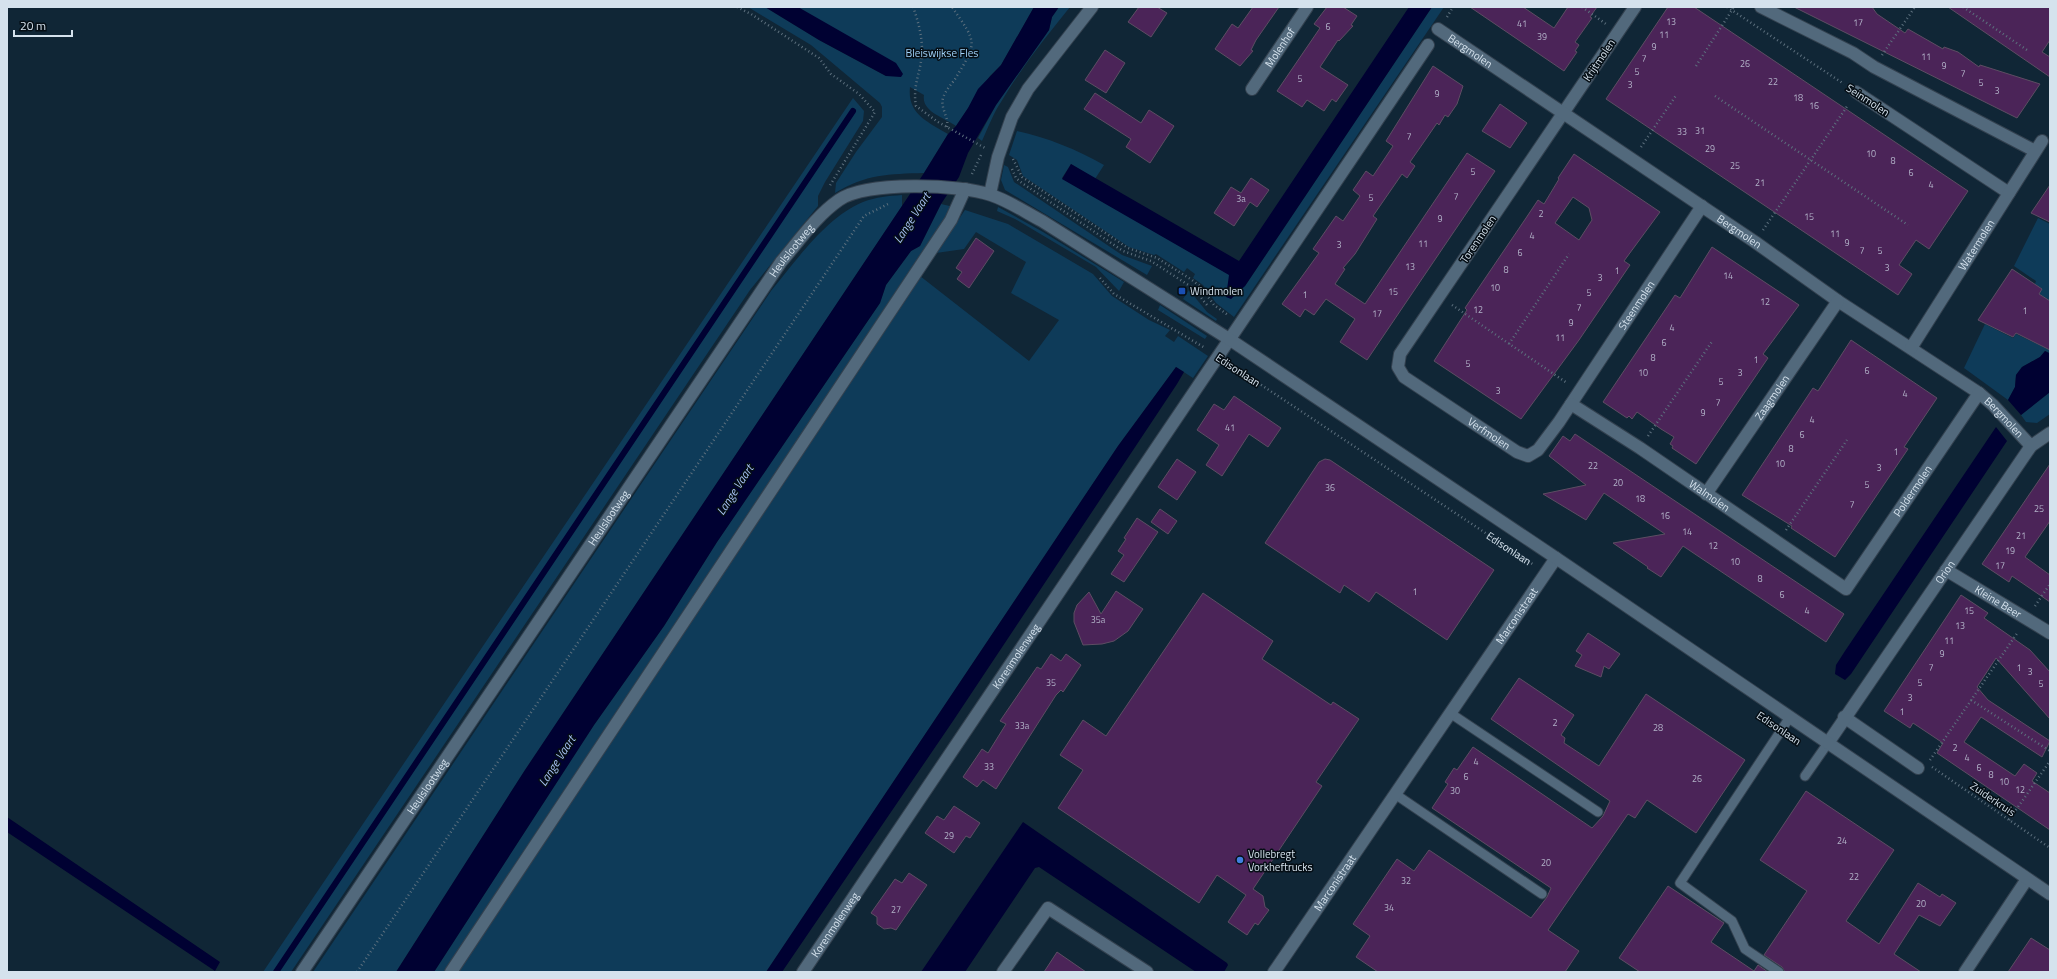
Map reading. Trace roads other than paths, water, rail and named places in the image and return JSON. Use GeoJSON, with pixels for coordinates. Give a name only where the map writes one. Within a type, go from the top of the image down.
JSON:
{"type":"FeatureCollection","features":[{"type":"Feature","properties":{"kind":"street"},"geometry":{"type":"LineString","coordinates":[[990,194],[1012,117],[1028,89],[1092,7]]}},
{"type":"Feature","properties":{"kind":"street","name":"Molenhof"},"geometry":{"type":"LineString","coordinates":[[1252,89],[1307,7]]}},
{"type":"Feature","properties":{"kind":"street","name":"Krijtmolen"},"geometry":{"type":"LineString","coordinates":[[1563,113],[1635,7]]}},
{"type":"Feature","properties":{"kind":"street","name":"Watermolen"},"geometry":{"type":"LineString","coordinates":[[1761,7],[1853,53],[1874,67],[2038,146],[1911,348]]}},
{"type":"Feature","properties":{"kind":"street","name":"Bergmolen"},"geometry":{"type":"LineString","coordinates":[[1438,29],[1755,242],[1838,301],[1978,393],[1993,405],[2031,446]]}},
{"type":"Feature","properties":{"kind":"street"},"geometry":{"type":"LineString","coordinates":[[1229,339],[1428,45]]}},
{"type":"Feature","properties":{"kind":"street","name":"Seinmolen"},"geometry":{"type":"LineString","coordinates":[[1856,92],[2009,193]]}},
{"type":"Feature","properties":{"kind":"street","name":"Torenmolen"},"geometry":{"type":"LineString","coordinates":[[1398,367],[1400,354],[1563,113]]}},
{"type":"Feature","properties":{"kind":"street","name":"Heulslootweg"},"geometry":{"type":"LineString","coordinates":[[302,972],[781,262],[823,215],[839,200],[858,192],[895,186],[965,189],[990,194]]}},
{"type":"Feature","properties":{"kind":"street"},"geometry":{"type":"LineString","coordinates":[[451,972],[951,220],[965,189]]}},
{"type":"Feature","properties":{"kind":"street","name":"Edisonlaan"},"geometry":{"type":"LineString","coordinates":[[990,194],[1012,204],[1042,221],[1229,339],[1556,558],[2050,894]]}},
{"type":"Feature","properties":{"kind":"street","name":"Steenmolen"},"geometry":{"type":"LineString","coordinates":[[1571,404],[1702,206]]}},
{"type":"Feature","properties":{"kind":"street","name":"Zaagmolen"},"geometry":{"type":"LineString","coordinates":[[1706,494],[1838,301]]}},
{"type":"Feature","properties":{"kind":"street","name":"Korenmolenweg"},"geometry":{"type":"LineString","coordinates":[[803,972],[1229,339]]}},
{"type":"Feature","properties":{"kind":"street","name":"Verfmolen"},"geometry":{"type":"LineString","coordinates":[[1398,367],[1404,377],[1517,452],[1528,456],[1538,450],[1571,404]]}},
{"type":"Feature","properties":{"kind":"street","name":"Poldermolen"},"geometry":{"type":"LineString","coordinates":[[1846,589],[1978,393]]}},
{"type":"Feature","properties":{"kind":"street","name":"Walmolen"},"geometry":{"type":"LineString","coordinates":[[1571,404],[1640,448],[1846,589]]}},
{"type":"Feature","properties":{"kind":"street","name":"Orion"},"geometry":{"type":"LineString","coordinates":[[1828,743],[1844,717],[2031,446],[2050,433]]}},
{"type":"Feature","properties":{"kind":"street","name":"Marconistraat"},"geometry":{"type":"LineString","coordinates":[[1274,972],[1556,558]]}},
{"type":"Feature","properties":{"kind":"street","name":"Kleine Beer"},"geometry":{"type":"LineString","coordinates":[[1946,570],[2050,633]]}},
{"type":"Feature","properties":{"kind":"street"},"geometry":{"type":"LineString","coordinates":[[1844,717],[1923,766]]}},
{"type":"Feature","properties":{"kind":"street"},"geometry":{"type":"LineString","coordinates":[[1965,972],[2027,879]]}},
{"type":"Feature","properties":{"kind":"street"},"geometry":{"type":"LineString","coordinates":[[1004,972],[1048,908],[1147,972]]}},
{"type":"Feature","properties":{"kind":"lane"},"geometry":{"type":"LineString","coordinates":[[1450,714],[1598,812]]}},
{"type":"Feature","properties":{"kind":"lane"},"geometry":{"type":"LineString","coordinates":[[1779,972],[1745,949],[1732,920],[1680,883],[1790,717]]}},
{"type":"Feature","properties":{"kind":"lane"},"geometry":{"type":"LineString","coordinates":[[1805,776],[1828,743]]}},
{"type":"Feature","properties":{"kind":"lane"},"geometry":{"type":"LineString","coordinates":[[1395,794],[1542,894]]}},
{"type":"Feature","properties":{"kind":"water"},"geometry":{"type":"Polygon","coordinates":[[[765,7],[798,7],[896,63],[903,74],[901,77],[886,76],[819,40],[765,7]]]}},
{"type":"Feature","properties":{"kind":"water","name":"Lange Vaart"},"geometry":{"type":"Polygon","coordinates":[[[1034,7],[1059,7],[1052,17],[1049,30],[996,105],[968,153],[959,177],[941,204],[920,246],[911,251],[886,285],[880,303],[717,542],[664,626],[594,725],[434,972],[396,972],[525,770],[924,173],[948,134],[956,126],[968,108],[978,89],[1001,65],[1034,7]]]}},
{"type":"Feature","properties":{"kind":"water"},"geometry":{"type":"Polygon","coordinates":[[[1409,7],[1432,7],[1245,286],[1231,299],[1226,297],[1229,275],[1062,179],[1071,164],[1239,261],[1409,7]]]}},
{"type":"Feature","properties":{"kind":"water"},"geometry":{"type":"Polygon","coordinates":[[[2050,350],[2050,392],[2021,415],[2008,400],[2015,387],[2016,375],[2022,367],[2040,357],[2045,351],[2049,353],[2050,350]]]}},
{"type":"Feature","properties":{"kind":"water"},"geometry":{"type":"Polygon","coordinates":[[[1176,367],[1184,372],[1177,384],[953,721],[782,972],[766,972],[1118,446],[1176,367]]]}},
{"type":"Feature","properties":{"kind":"water"},"geometry":{"type":"Polygon","coordinates":[[[1996,427],[2007,441],[1851,674],[1845,680],[1835,674],[1836,665],[1845,651],[1996,427]]]}},
{"type":"Feature","properties":{"kind":"water"},"geometry":{"type":"Polygon","coordinates":[[[7,817],[220,962],[215,971],[7,832],[7,817]]]}},
{"type":"Feature","properties":{"kind":"water"},"geometry":{"type":"Polygon","coordinates":[[[1023,822],[1227,963],[1228,965],[1224,972],[1196,972],[1039,867],[1035,868],[965,972],[921,972],[1023,822]]]}},
{"type":"Feature","properties":{"kind":"waterway"},"geometry":{"type":"LineString","coordinates":[[276,972],[853,111]]}},
{"type":"Feature","properties":{"kind":"place","name":"Windmolen"},"geometry":{"type":"Point","coordinates":[1182,291]}},
{"type":"Feature","properties":{"kind":"place","name":"Vollebregt Vorkheftrucks"},"geometry":{"type":"Point","coordinates":[1240,860]}},
{"type":"Feature","properties":{"kind":"park label","name":"Bleiswijkse Fles"},"geometry":{"type":"Point","coordinates":[942,53]}}]}
